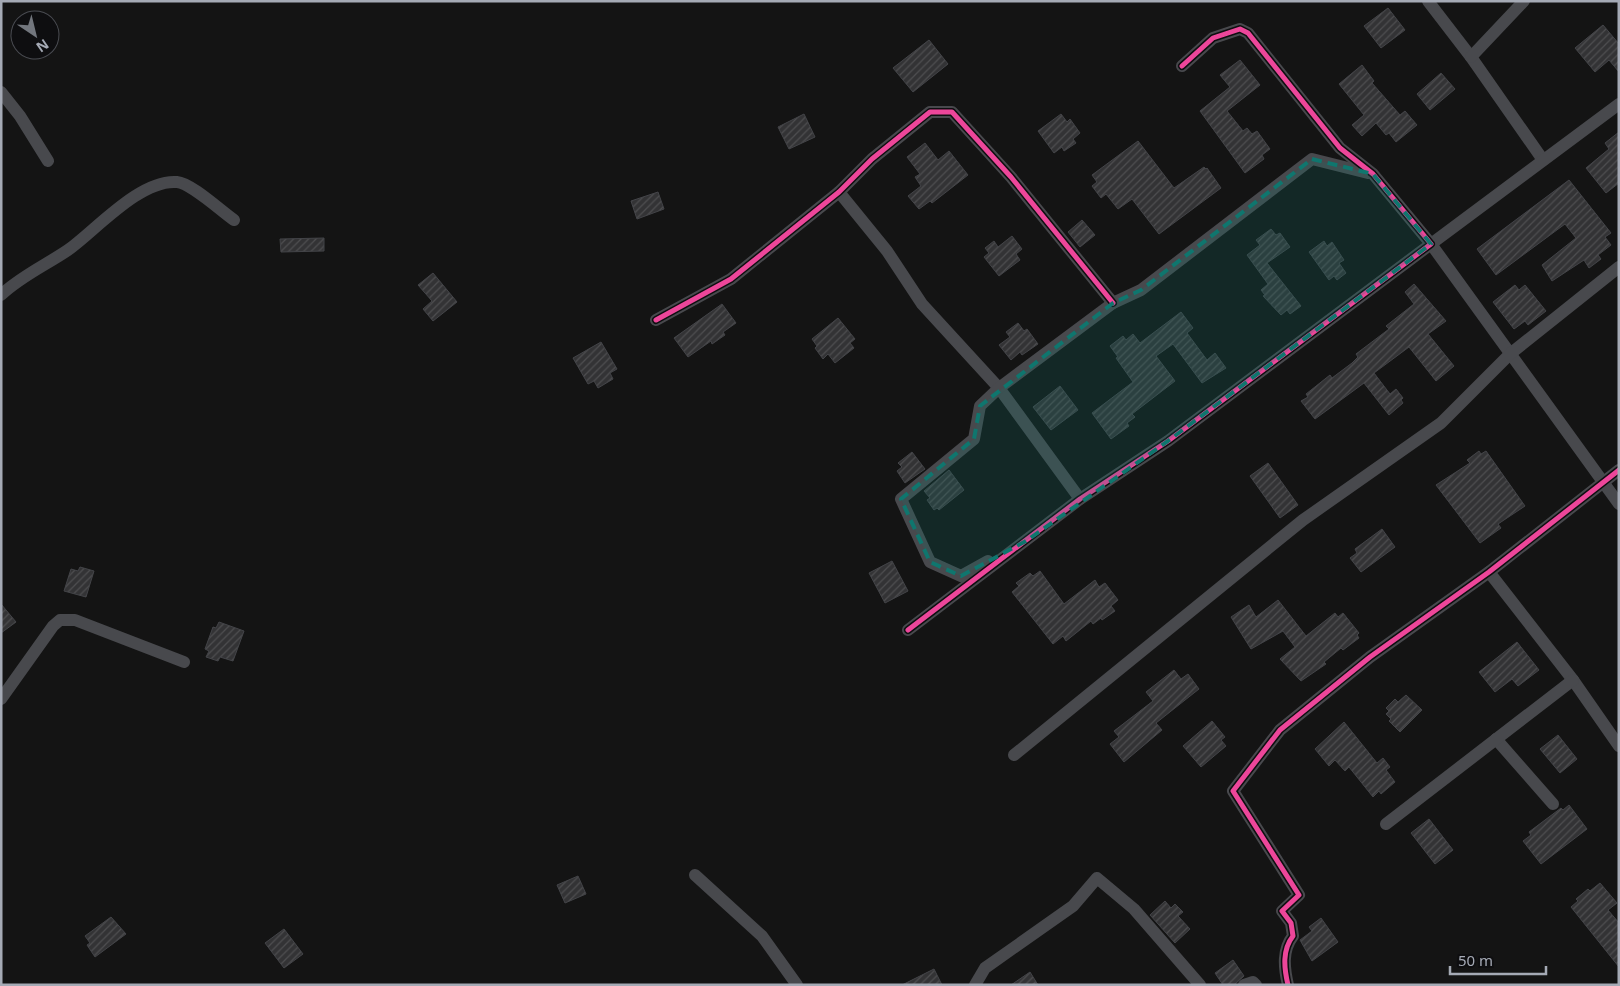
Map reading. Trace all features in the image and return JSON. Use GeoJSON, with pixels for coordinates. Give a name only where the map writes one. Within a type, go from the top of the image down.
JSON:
{"type":"FeatureCollection","features":[{"type":"Feature","properties":{"kind":"street"},"geometry":{"type":"LineString","coordinates":[[1428,1],[1471,57],[1543,160]]}},
{"type":"Feature","properties":{"kind":"street"},"geometry":{"type":"LineString","coordinates":[[1471,57],[1524,1]]}},
{"type":"Feature","properties":{"kind":"street"},"geometry":{"type":"LineString","coordinates":[[1182,66],[1212,38],[1240,29],[1248,33],[1340,148],[1373,174],[1431,244],[1619,504]]}},
{"type":"Feature","properties":{"kind":"street"},"geometry":{"type":"LineString","coordinates":[[1,92],[20,116],[48,161]]}},
{"type":"Feature","properties":{"kind":"street"},"geometry":{"type":"LineString","coordinates":[[908,630],[1080,499],[1168,441],[1619,104]]}},
{"type":"Feature","properties":{"kind":"street"},"geometry":{"type":"LineString","coordinates":[[656,320],[731,279],[839,192],[872,159],[930,112],[952,112],[1011,177],[1113,303]]}},
{"type":"Feature","properties":{"kind":"street"},"geometry":{"type":"LineString","coordinates":[[1026,541],[961,576],[930,562],[901,499],[974,439],[980,406],[999,388],[1113,303],[1141,290],[1312,160],[1373,174]]}},
{"type":"Feature","properties":{"kind":"street"},"geometry":{"type":"LineString","coordinates":[[1,295],[12,284],[69,249],[108,217],[146,190],[165,183],[178,182],[186,186],[234,220]]}},
{"type":"Feature","properties":{"kind":"street"},"geometry":{"type":"LineString","coordinates":[[839,192],[887,251],[922,304],[999,388],[1080,499]]}},
{"type":"Feature","properties":{"kind":"street"},"geometry":{"type":"LineString","coordinates":[[1014,755],[1304,520],[1441,423],[1510,354],[1619,267]]}},
{"type":"Feature","properties":{"kind":"street"},"geometry":{"type":"LineString","coordinates":[[1288,985],[1285,969],[1286,945],[1293,936],[1291,923],[1282,911],[1299,895],[1233,792],[1280,730],[1370,657],[1489,572],[1619,470]]}},
{"type":"Feature","properties":{"kind":"street"},"geometry":{"type":"LineString","coordinates":[[1489,572],[1573,680],[1619,746]]}},
{"type":"Feature","properties":{"kind":"street"},"geometry":{"type":"LineString","coordinates":[[1,699],[53,626],[60,620],[75,620],[184,662]]}},
{"type":"Feature","properties":{"kind":"street"},"geometry":{"type":"LineString","coordinates":[[1386,824],[1573,680]]}},
{"type":"Feature","properties":{"kind":"street"},"geometry":{"type":"LineString","coordinates":[[1496,739],[1553,804]]}},
{"type":"Feature","properties":{"kind":"street"},"geometry":{"type":"LineString","coordinates":[[695,875],[762,936],[797,985]]}},
{"type":"Feature","properties":{"kind":"street"},"geometry":{"type":"LineString","coordinates":[[975,985],[985,968],[1073,906],[1097,878],[1134,909],[1200,985]]}},
{"type":"Feature","properties":{"kind":"street"},"geometry":{"type":"LineString","coordinates":[[1244,985],[1253,982],[1256,985]]}},
{"type":"Feature","properties":{"kind":"highlighted area"},"geometry":{"type":"Polygon","coordinates":[[[1312,159],[1373,174],[1431,244],[1168,441],[1026,541],[961,576],[930,562],[901,499],[974,439],[980,406],[1113,303],[1141,290],[1312,159]]]}},
{"type":"Feature","properties":{"kind":"building"},"geometry":{"type":"Polygon","coordinates":[[[1388,8],[1405,30],[1381,48],[1364,26],[1388,8]]]}},
{"type":"Feature","properties":{"kind":"building"},"geometry":{"type":"Polygon","coordinates":[[[1603,25],[1619,44],[1619,72],[1609,60],[1595,72],[1575,48],[1603,25]]]}},
{"type":"Feature","properties":{"kind":"building"},"geometry":{"type":"Polygon","coordinates":[[[929,40],[948,64],[913,92],[893,68],[929,40]]]}},
{"type":"Feature","properties":{"kind":"building"},"geometry":{"type":"Polygon","coordinates":[[[1240,60],[1260,85],[1227,111],[1243,131],[1247,128],[1252,134],[1257,131],[1270,149],[1262,155],[1264,159],[1245,173],[1200,111],[1230,87],[1220,75],[1240,60]]]}},
{"type":"Feature","properties":{"kind":"building"},"geometry":{"type":"Polygon","coordinates":[[[1362,65],[1374,81],[1372,83],[1400,115],[1405,111],[1417,125],[1396,142],[1389,133],[1386,135],[1376,123],[1362,136],[1352,125],[1364,115],[1339,84],[1362,65]]]}},
{"type":"Feature","properties":{"kind":"building"},"geometry":{"type":"Polygon","coordinates":[[[1441,73],[1455,89],[1430,110],[1417,94],[1441,73]]]}},
{"type":"Feature","properties":{"kind":"building"},"geometry":{"type":"Polygon","coordinates":[[[804,114],[815,137],[789,149],[778,127],[804,114]]]}},
{"type":"Feature","properties":{"kind":"building"},"geometry":{"type":"Polygon","coordinates":[[[1061,114],[1067,122],[1070,119],[1080,133],[1073,139],[1076,143],[1064,151],[1062,147],[1054,153],[1038,131],[1061,114]]]}},
{"type":"Feature","properties":{"kind":"building"},"geometry":{"type":"Polygon","coordinates":[[[1619,132],[1619,183],[1606,193],[1586,168],[1609,149],[1605,143],[1619,132]]]}},
{"type":"Feature","properties":{"kind":"building"},"geometry":{"type":"Polygon","coordinates":[[[1138,141],[1174,188],[1204,167],[1207,168],[1221,188],[1159,234],[1132,199],[1118,209],[1106,194],[1101,198],[1092,186],[1097,182],[1092,175],[1138,141]]]}},
{"type":"Feature","properties":{"kind":"building"},"geometry":{"type":"Polygon","coordinates":[[[925,143],[938,160],[949,151],[968,175],[932,203],[930,201],[919,209],[908,196],[921,186],[915,177],[920,174],[907,157],[925,143]]]}},
{"type":"Feature","properties":{"kind":"building"},"geometry":{"type":"Polygon","coordinates":[[[1569,180],[1611,233],[1605,237],[1611,245],[1598,255],[1601,259],[1589,268],[1584,260],[1552,281],[1542,265],[1576,238],[1565,224],[1496,275],[1477,249],[1569,180]]]}},
{"type":"Feature","properties":{"kind":"building"},"geometry":{"type":"Polygon","coordinates":[[[658,192],[664,209],[637,219],[631,201],[658,192]]]}},
{"type":"Feature","properties":{"kind":"building"},"geometry":{"type":"Polygon","coordinates":[[[1082,220],[1095,235],[1080,247],[1068,232],[1082,220]]]}},
{"type":"Feature","properties":{"kind":"building"},"geometry":{"type":"Polygon","coordinates":[[[1271,229],[1276,235],[1280,233],[1290,247],[1267,263],[1301,306],[1290,314],[1287,310],[1281,315],[1263,296],[1265,295],[1261,290],[1268,284],[1247,255],[1260,245],[1256,240],[1271,229]]]}},
{"type":"Feature","properties":{"kind":"building"},"geometry":{"type":"Polygon","coordinates":[[[1012,236],[1022,249],[1016,254],[1020,260],[999,276],[984,257],[989,253],[985,248],[994,241],[998,247],[1012,236]]]}},
{"type":"Feature","properties":{"kind":"building"},"geometry":{"type":"Polygon","coordinates":[[[324,238],[324,251],[281,252],[280,239],[324,238]]]}},
{"type":"Feature","properties":{"kind":"building"},"geometry":{"type":"Polygon","coordinates":[[[1324,241],[1327,246],[1332,242],[1344,260],[1339,263],[1346,273],[1337,280],[1334,276],[1329,280],[1309,252],[1324,241]]]}},
{"type":"Feature","properties":{"kind":"building"},"geometry":{"type":"Polygon","coordinates":[[[433,273],[457,302],[433,321],[423,309],[432,301],[418,285],[433,273]]]}},
{"type":"Feature","properties":{"kind":"building"},"geometry":{"type":"Polygon","coordinates":[[[1414,284],[1446,321],[1428,334],[1454,366],[1436,381],[1409,347],[1374,373],[1390,394],[1396,389],[1403,398],[1401,400],[1403,403],[1389,415],[1364,383],[1315,419],[1301,401],[1308,397],[1306,394],[1330,375],[1332,378],[1352,363],[1358,357],[1356,354],[1389,329],[1386,326],[1414,304],[1405,292],[1414,284]]]}},
{"type":"Feature","properties":{"kind":"building"},"geometry":{"type":"Polygon","coordinates":[[[1515,285],[1519,290],[1525,285],[1546,311],[1528,325],[1525,321],[1514,329],[1493,302],[1515,285]]]}},
{"type":"Feature","properties":{"kind":"building"},"geometry":{"type":"Polygon","coordinates":[[[722,304],[736,323],[723,332],[725,335],[712,344],[711,341],[688,357],[674,338],[722,304]]]}},
{"type":"Feature","properties":{"kind":"building"},"geometry":{"type":"Polygon","coordinates":[[[1181,312],[1193,328],[1187,333],[1207,360],[1215,353],[1226,368],[1202,383],[1173,344],[1156,356],[1175,381],[1132,414],[1135,417],[1127,423],[1129,426],[1111,439],[1092,413],[1133,382],[1110,346],[1123,336],[1126,340],[1133,334],[1140,343],[1181,312]]]}},
{"type":"Feature","properties":{"kind":"building"},"geometry":{"type":"Polygon","coordinates":[[[838,318],[855,339],[850,343],[854,348],[835,363],[828,354],[823,359],[815,348],[817,346],[812,339],[838,318]]]}},
{"type":"Feature","properties":{"kind":"building"},"geometry":{"type":"Polygon","coordinates":[[[1018,323],[1024,331],[1027,329],[1038,344],[1022,355],[1020,352],[1011,360],[999,345],[1010,337],[1006,332],[1018,323]]]}},
{"type":"Feature","properties":{"kind":"building"},"geometry":{"type":"Polygon","coordinates":[[[601,342],[617,369],[610,373],[613,379],[598,388],[594,381],[588,384],[573,358],[601,342]]]}},
{"type":"Feature","properties":{"kind":"building"},"geometry":{"type":"Polygon","coordinates":[[[1060,386],[1078,410],[1051,430],[1033,407],[1060,386]]]}},
{"type":"Feature","properties":{"kind":"building"},"geometry":{"type":"Polygon","coordinates":[[[1479,451],[1481,454],[1486,451],[1525,506],[1498,524],[1501,528],[1480,543],[1436,485],[1470,463],[1467,460],[1479,451]]]}},
{"type":"Feature","properties":{"kind":"building"},"geometry":{"type":"Polygon","coordinates":[[[912,452],[925,469],[905,483],[897,471],[902,467],[898,463],[912,452]]]}},
{"type":"Feature","properties":{"kind":"building"},"geometry":{"type":"Polygon","coordinates":[[[1268,463],[1298,505],[1280,518],[1250,476],[1268,463]]]}},
{"type":"Feature","properties":{"kind":"building"},"geometry":{"type":"Polygon","coordinates":[[[949,470],[964,490],[939,510],[937,508],[934,510],[927,500],[930,498],[924,491],[949,470]]]}},
{"type":"Feature","properties":{"kind":"building"},"geometry":{"type":"Polygon","coordinates":[[[1382,529],[1395,547],[1361,572],[1350,558],[1357,553],[1355,549],[1382,529]]]}},
{"type":"Feature","properties":{"kind":"building"},"geometry":{"type":"Polygon","coordinates":[[[892,561],[908,591],[885,603],[869,573],[892,561]]]}},
{"type":"Feature","properties":{"kind":"building"},"geometry":{"type":"Polygon","coordinates":[[[80,567],[94,571],[86,597],[64,591],[71,569],[78,571],[80,567]]]}},
{"type":"Feature","properties":{"kind":"building"},"geometry":{"type":"Polygon","coordinates":[[[1040,571],[1064,604],[1095,580],[1099,587],[1105,583],[1118,600],[1111,606],[1115,611],[1093,624],[1091,621],[1066,641],[1063,636],[1053,644],[1012,592],[1019,586],[1016,583],[1030,573],[1033,576],[1040,571]]]}},
{"type":"Feature","properties":{"kind":"building"},"geometry":{"type":"Polygon","coordinates":[[[1278,600],[1306,636],[1335,613],[1338,617],[1343,613],[1359,633],[1357,635],[1359,638],[1343,650],[1341,648],[1324,662],[1326,664],[1301,681],[1280,659],[1295,647],[1283,631],[1251,649],[1231,617],[1249,605],[1256,617],[1278,600]]]}},
{"type":"Feature","properties":{"kind":"building"},"geometry":{"type":"Polygon","coordinates":[[[1,604],[16,622],[1,633],[1,604]]]}},
{"type":"Feature","properties":{"kind":"building"},"geometry":{"type":"Polygon","coordinates":[[[219,622],[244,631],[233,661],[220,657],[218,661],[206,657],[209,651],[205,649],[213,627],[216,628],[219,622]]]}},
{"type":"Feature","properties":{"kind":"building"},"geometry":{"type":"Polygon","coordinates":[[[1517,642],[1539,670],[1518,686],[1512,679],[1495,692],[1479,672],[1517,642]]]}},
{"type":"Feature","properties":{"kind":"building"},"geometry":{"type":"Polygon","coordinates":[[[1174,670],[1181,679],[1188,674],[1199,689],[1156,723],[1162,730],[1124,762],[1110,744],[1119,737],[1114,731],[1153,701],[1146,692],[1174,670]]]}},
{"type":"Feature","properties":{"kind":"building"},"geometry":{"type":"Polygon","coordinates":[[[1406,695],[1422,710],[1400,732],[1389,721],[1391,719],[1386,714],[1389,711],[1386,708],[1395,699],[1398,702],[1406,695]]]}},
{"type":"Feature","properties":{"kind":"building"},"geometry":{"type":"Polygon","coordinates":[[[1212,721],[1225,737],[1221,740],[1226,746],[1201,767],[1183,746],[1212,721]]]}},
{"type":"Feature","properties":{"kind":"building"},"geometry":{"type":"Polygon","coordinates":[[[1344,722],[1377,763],[1383,758],[1390,767],[1386,770],[1395,782],[1381,794],[1379,791],[1373,797],[1349,767],[1345,771],[1335,760],[1329,766],[1315,749],[1344,722]]]}},
{"type":"Feature","properties":{"kind":"building"},"geometry":{"type":"Polygon","coordinates":[[[1558,735],[1577,759],[1560,773],[1540,749],[1558,735]]]}},
{"type":"Feature","properties":{"kind":"building"},"geometry":{"type":"Polygon","coordinates":[[[1569,805],[1587,829],[1541,864],[1523,841],[1531,835],[1529,832],[1561,808],[1563,810],[1569,805]]]}},
{"type":"Feature","properties":{"kind":"building"},"geometry":{"type":"Polygon","coordinates":[[[1429,819],[1453,850],[1435,864],[1411,833],[1429,819]]]}},
{"type":"Feature","properties":{"kind":"building"},"geometry":{"type":"Polygon","coordinates":[[[578,876],[586,894],[565,903],[557,885],[578,876]]]}},
{"type":"Feature","properties":{"kind":"building"},"geometry":{"type":"Polygon","coordinates":[[[1600,883],[1617,903],[1608,910],[1619,923],[1619,967],[1571,907],[1578,901],[1576,899],[1588,889],[1590,891],[1600,883]]]}},
{"type":"Feature","properties":{"kind":"building"},"geometry":{"type":"Polygon","coordinates":[[[1165,901],[1171,908],[1175,904],[1183,912],[1178,916],[1190,929],[1175,943],[1150,915],[1165,901]]]}},
{"type":"Feature","properties":{"kind":"building"},"geometry":{"type":"Polygon","coordinates":[[[111,917],[126,934],[95,957],[87,945],[90,943],[85,936],[111,917]]]}},
{"type":"Feature","properties":{"kind":"building"},"geometry":{"type":"Polygon","coordinates":[[[1321,918],[1338,942],[1312,961],[1300,940],[1312,931],[1309,927],[1321,918]]]}},
{"type":"Feature","properties":{"kind":"building"},"geometry":{"type":"Polygon","coordinates":[[[284,929],[303,954],[284,968],[265,943],[284,929]]]}},
{"type":"Feature","properties":{"kind":"building"},"geometry":{"type":"Polygon","coordinates":[[[1233,960],[1244,976],[1234,985],[1223,985],[1215,973],[1233,960]]]}},
{"type":"Feature","properties":{"kind":"building"},"geometry":{"type":"Polygon","coordinates":[[[934,969],[942,985],[902,985],[934,969]]]}},
{"type":"Feature","properties":{"kind":"building"},"geometry":{"type":"Polygon","coordinates":[[[1030,972],[1038,985],[1011,985],[1030,972]]]}},
{"type":"Feature","properties":{"kind":"cycle path"},"geometry":{"type":"LineString","coordinates":[[908,630],[1080,499],[1168,441],[1431,244],[1373,174],[1340,148],[1248,33],[1240,29],[1213,38],[1182,66]]}},
{"type":"Feature","properties":{"kind":"cycle path"},"geometry":{"type":"LineString","coordinates":[[656,320],[731,279],[839,192],[872,159],[930,112],[952,112],[1011,177],[1113,303]]}},
{"type":"Feature","properties":{"kind":"cycle path"},"geometry":{"type":"LineString","coordinates":[[1288,985],[1285,959],[1289,941],[1293,936],[1291,923],[1282,911],[1299,895],[1233,791],[1280,730],[1370,657],[1489,572],[1619,470]]}}]}
